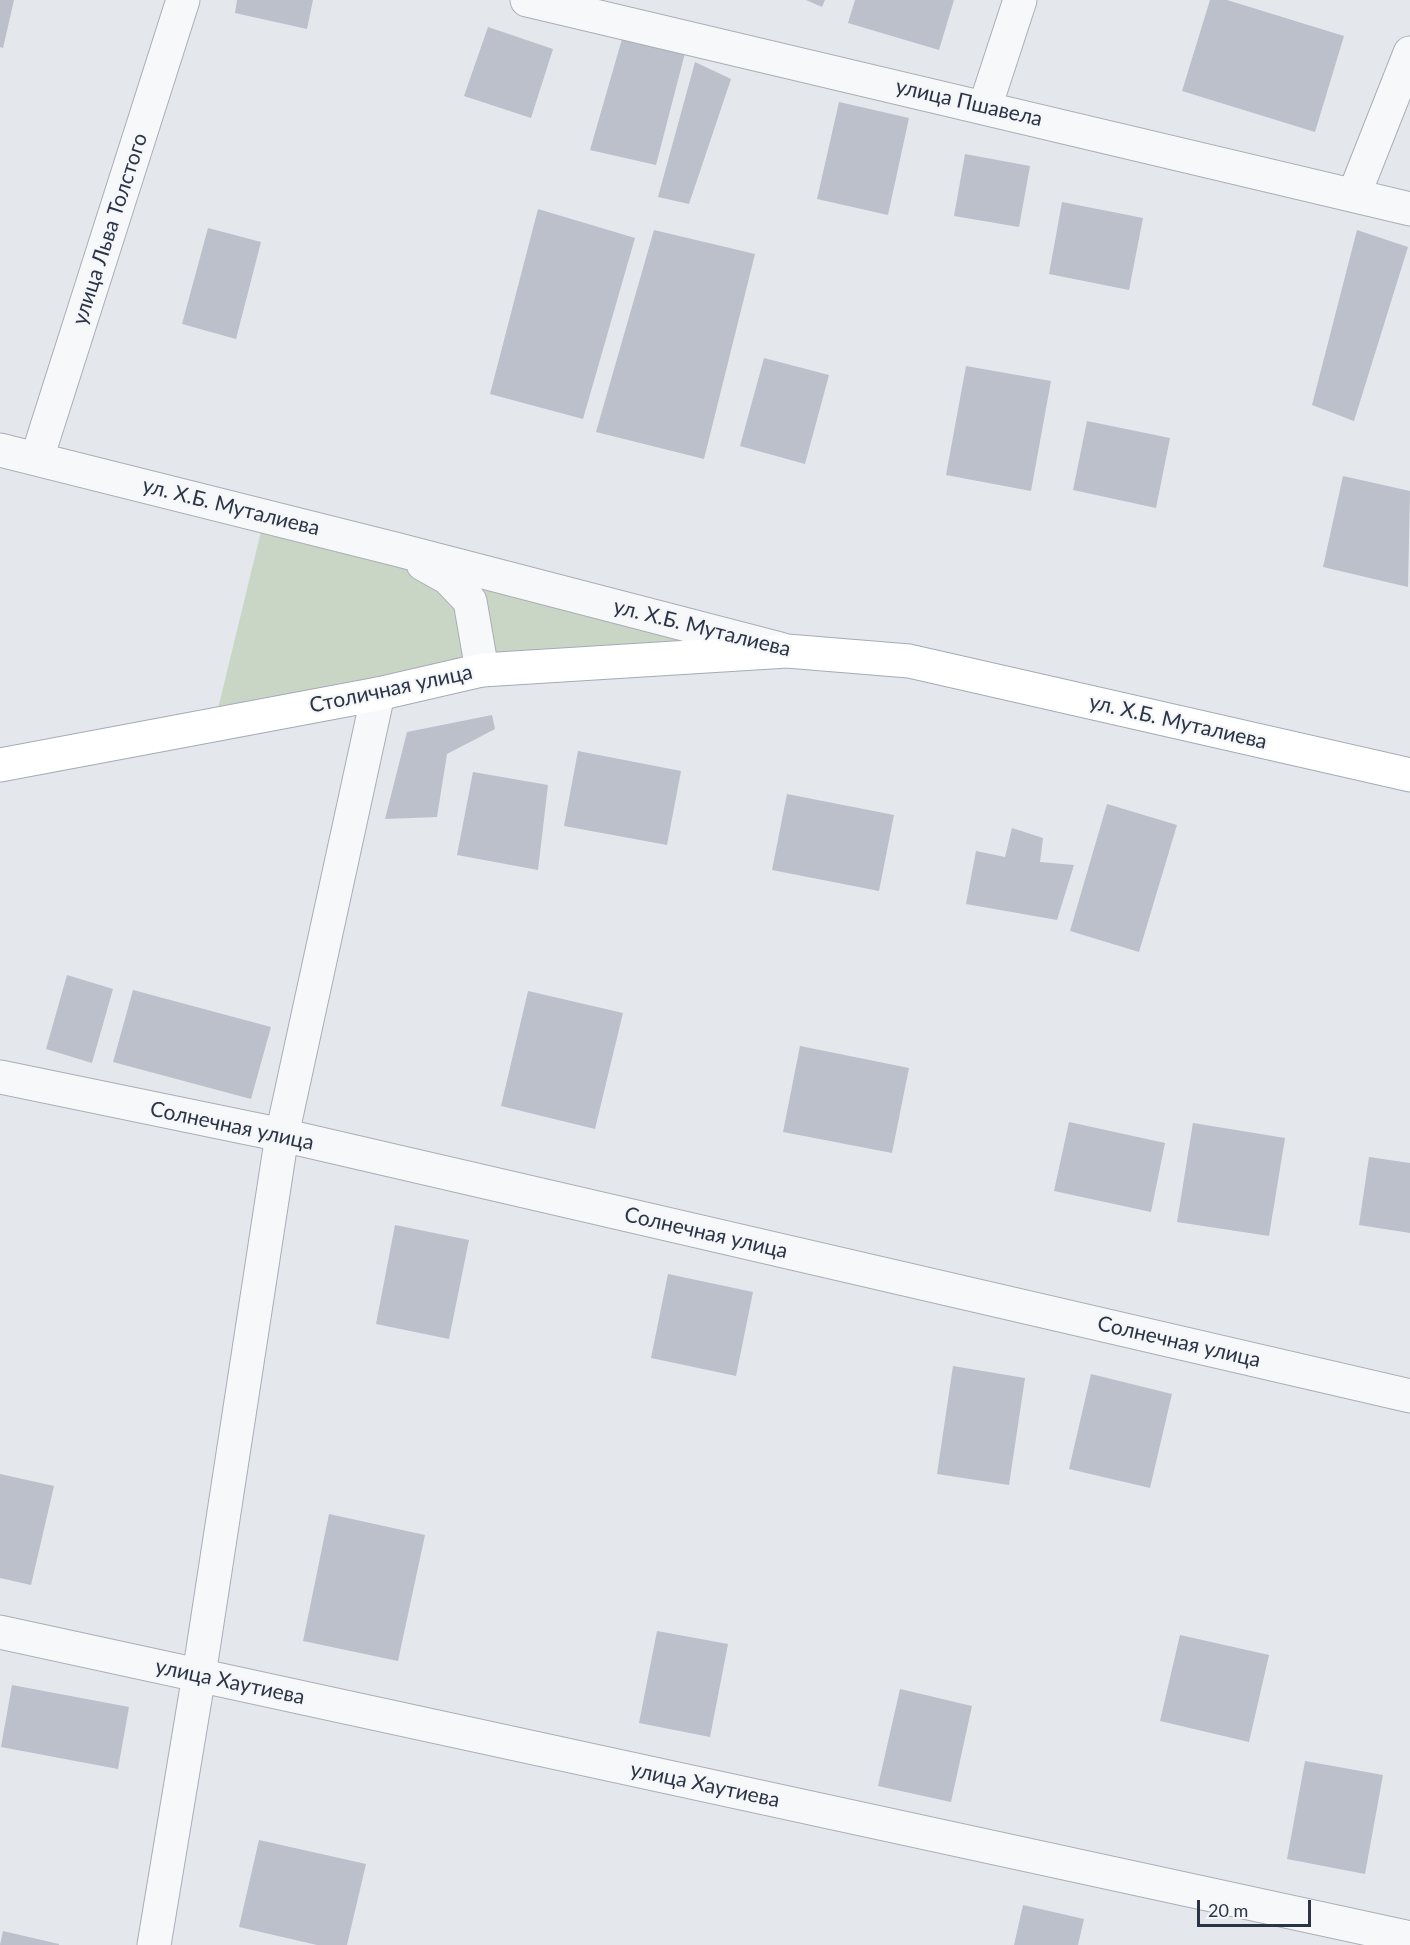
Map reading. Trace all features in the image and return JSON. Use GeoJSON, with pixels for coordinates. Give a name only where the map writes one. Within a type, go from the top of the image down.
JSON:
{"type":"FeatureCollection","features":[{"type":"Feature","properties":{"kind":"main road","name":"Столичная улица"},"geometry":{"type":"LineString","coordinates":[[0,765],[378,694],[482,670],[787,651]]}},
{"type":"Feature","properties":{"kind":"main road","name":"ул. Х.Б. Муталиева"},"geometry":{"type":"LineString","coordinates":[[787,651],[909,661],[1410,775]]}},
{"type":"Feature","properties":{"kind":"street","name":"улица Льва Толстого"},"geometry":{"type":"LineString","coordinates":[[37,458],[183,0]]}},
{"type":"Feature","properties":{"kind":"street","name":"улица Пшавела"},"geometry":{"type":"LineString","coordinates":[[527,0],[985,106],[1410,209]]}},
{"type":"Feature","properties":{"kind":"street"},"geometry":{"type":"LineString","coordinates":[[985,106],[1020,0]]}},
{"type":"Feature","properties":{"kind":"street"},"geometry":{"type":"LineString","coordinates":[[1354,195],[1410,53]]}},
{"type":"Feature","properties":{"kind":"street","name":"ул. Х.Б. Муталиева"},"geometry":{"type":"LineString","coordinates":[[0,450],[396,549],[787,651]]}},
{"type":"Feature","properties":{"kind":"street"},"geometry":{"type":"LineString","coordinates":[[396,549],[448,578],[470,601],[482,670]]}},
{"type":"Feature","properties":{"kind":"street"},"geometry":{"type":"LineString","coordinates":[[154,1945],[199,1675],[282,1136],[378,694]]}},
{"type":"Feature","properties":{"kind":"street","name":"Солнечная улица"},"geometry":{"type":"LineString","coordinates":[[0,1077],[282,1136],[1410,1396]]}},
{"type":"Feature","properties":{"kind":"street","name":"улица Хаутиева"},"geometry":{"type":"LineString","coordinates":[[0,1632],[1410,1938]]}},
{"type":"Feature","properties":{"kind":"green space"},"geometry":{"type":"Polygon","coordinates":[[[265,515],[787,651],[481,661],[214,725],[265,515]]]}},
{"type":"Feature","properties":{"kind":"building"},"geometry":{"type":"Polygon","coordinates":[[[0,0],[14,0],[3,48],[0,47],[0,0]]]}},
{"type":"Feature","properties":{"kind":"building"},"geometry":{"type":"Polygon","coordinates":[[[237,0],[313,0],[307,29],[235,13],[237,0]]]}},
{"type":"Feature","properties":{"kind":"building"},"geometry":{"type":"Polygon","coordinates":[[[806,0],[825,0],[822,7],[806,0]]]}},
{"type":"Feature","properties":{"kind":"building"},"geometry":{"type":"Polygon","coordinates":[[[855,0],[954,0],[939,50],[848,23],[855,0]]]}},
{"type":"Feature","properties":{"kind":"building"},"geometry":{"type":"Polygon","coordinates":[[[1210,0],[1227,0],[1344,36],[1315,132],[1182,91],[1210,0]]]}},
{"type":"Feature","properties":{"kind":"building"},"geometry":{"type":"Polygon","coordinates":[[[488,27],[553,49],[531,118],[464,96],[488,27]]]}},
{"type":"Feature","properties":{"kind":"building"},"geometry":{"type":"Polygon","coordinates":[[[622,39],[685,53],[656,165],[590,150],[622,39]]]}},
{"type":"Feature","properties":{"kind":"building"},"geometry":{"type":"Polygon","coordinates":[[[695,62],[731,79],[689,204],[658,197],[695,62]]]}},
{"type":"Feature","properties":{"kind":"building"},"geometry":{"type":"Polygon","coordinates":[[[839,102],[909,118],[888,215],[817,199],[839,102]]]}},
{"type":"Feature","properties":{"kind":"building"},"geometry":{"type":"Polygon","coordinates":[[[965,154],[1030,166],[1019,227],[954,216],[965,154]]]}},
{"type":"Feature","properties":{"kind":"building"},"geometry":{"type":"Polygon","coordinates":[[[1062,202],[1143,218],[1129,290],[1049,274],[1062,202]]]}},
{"type":"Feature","properties":{"kind":"building"},"geometry":{"type":"Polygon","coordinates":[[[538,209],[635,238],[583,419],[490,394],[538,209]]]}},
{"type":"Feature","properties":{"kind":"building"},"geometry":{"type":"Polygon","coordinates":[[[208,228],[261,242],[236,339],[182,324],[208,228]]]}},
{"type":"Feature","properties":{"kind":"building"},"geometry":{"type":"Polygon","coordinates":[[[654,230],[755,254],[704,459],[596,432],[654,230]]]}},
{"type":"Feature","properties":{"kind":"building"},"geometry":{"type":"Polygon","coordinates":[[[1357,230],[1408,247],[1354,421],[1312,405],[1357,230]]]}},
{"type":"Feature","properties":{"kind":"building"},"geometry":{"type":"Polygon","coordinates":[[[764,358],[829,375],[805,464],[740,446],[764,358]]]}},
{"type":"Feature","properties":{"kind":"building"},"geometry":{"type":"Polygon","coordinates":[[[966,366],[1051,381],[1031,491],[946,475],[966,366]]]}},
{"type":"Feature","properties":{"kind":"building"},"geometry":{"type":"Polygon","coordinates":[[[1087,421],[1170,438],[1156,508],[1073,490],[1087,421]]]}},
{"type":"Feature","properties":{"kind":"building"},"geometry":{"type":"Polygon","coordinates":[[[1343,476],[1410,491],[1408,587],[1323,567],[1343,476]]]}},
{"type":"Feature","properties":{"kind":"building"},"geometry":{"type":"Polygon","coordinates":[[[492,715],[495,729],[447,754],[437,817],[385,819],[407,732],[492,715]]]}},
{"type":"Feature","properties":{"kind":"building"},"geometry":{"type":"Polygon","coordinates":[[[578,751],[681,771],[667,845],[564,826],[578,751]]]}},
{"type":"Feature","properties":{"kind":"building"},"geometry":{"type":"Polygon","coordinates":[[[473,772],[548,785],[538,870],[457,855],[473,772]]]}},
{"type":"Feature","properties":{"kind":"building"},"geometry":{"type":"Polygon","coordinates":[[[787,794],[894,815],[879,891],[772,870],[787,794]]]}},
{"type":"Feature","properties":{"kind":"building"},"geometry":{"type":"Polygon","coordinates":[[[1107,804],[1177,825],[1139,952],[1070,931],[1107,804]]]}},
{"type":"Feature","properties":{"kind":"building"},"geometry":{"type":"Polygon","coordinates":[[[1012,828],[1043,838],[1040,862],[1074,865],[1057,920],[966,904],[976,851],[1005,857],[1012,828]]]}},
{"type":"Feature","properties":{"kind":"building"},"geometry":{"type":"Polygon","coordinates":[[[67,975],[113,989],[92,1063],[46,1049],[67,975]]]}},
{"type":"Feature","properties":{"kind":"building"},"geometry":{"type":"Polygon","coordinates":[[[133,990],[271,1027],[251,1099],[113,1062],[133,990]]]}},
{"type":"Feature","properties":{"kind":"building"},"geometry":{"type":"Polygon","coordinates":[[[528,991],[623,1013],[595,1129],[501,1106],[528,991]]]}},
{"type":"Feature","properties":{"kind":"building"},"geometry":{"type":"Polygon","coordinates":[[[800,1046],[909,1068],[892,1153],[783,1132],[800,1046]]]}},
{"type":"Feature","properties":{"kind":"building"},"geometry":{"type":"Polygon","coordinates":[[[1069,1122],[1165,1143],[1151,1212],[1054,1191],[1069,1122]]]}},
{"type":"Feature","properties":{"kind":"building"},"geometry":{"type":"Polygon","coordinates":[[[1193,1123],[1285,1138],[1269,1236],[1177,1222],[1193,1123]]]}},
{"type":"Feature","properties":{"kind":"building"},"geometry":{"type":"Polygon","coordinates":[[[1369,1157],[1410,1163],[1410,1233],[1359,1225],[1369,1157]]]}},
{"type":"Feature","properties":{"kind":"building"},"geometry":{"type":"Polygon","coordinates":[[[395,1225],[469,1240],[449,1339],[376,1324],[395,1225]]]}},
{"type":"Feature","properties":{"kind":"building"},"geometry":{"type":"Polygon","coordinates":[[[668,1274],[753,1292],[736,1376],[651,1358],[668,1274]]]}},
{"type":"Feature","properties":{"kind":"building"},"geometry":{"type":"Polygon","coordinates":[[[953,1366],[1025,1378],[1009,1485],[937,1474],[953,1366]]]}},
{"type":"Feature","properties":{"kind":"building"},"geometry":{"type":"Polygon","coordinates":[[[1091,1374],[1172,1394],[1150,1488],[1069,1469],[1091,1374]]]}},
{"type":"Feature","properties":{"kind":"building"},"geometry":{"type":"Polygon","coordinates":[[[0,1474],[54,1486],[31,1585],[0,1578],[0,1474]]]}},
{"type":"Feature","properties":{"kind":"building"},"geometry":{"type":"Polygon","coordinates":[[[329,1514],[425,1535],[398,1661],[303,1641],[329,1514]]]}},
{"type":"Feature","properties":{"kind":"building"},"geometry":{"type":"Polygon","coordinates":[[[657,1631],[728,1644],[710,1737],[639,1723],[657,1631]]]}},
{"type":"Feature","properties":{"kind":"building"},"geometry":{"type":"Polygon","coordinates":[[[1180,1635],[1269,1655],[1249,1742],[1160,1721],[1180,1635]]]}},
{"type":"Feature","properties":{"kind":"building"},"geometry":{"type":"Polygon","coordinates":[[[12,1685],[129,1707],[118,1769],[1,1747],[12,1685]]]}},
{"type":"Feature","properties":{"kind":"building"},"geometry":{"type":"Polygon","coordinates":[[[900,1689],[972,1706],[951,1802],[878,1786],[900,1689]]]}},
{"type":"Feature","properties":{"kind":"building"},"geometry":{"type":"Polygon","coordinates":[[[1305,1761],[1383,1775],[1365,1874],[1287,1859],[1305,1761]]]}},
{"type":"Feature","properties":{"kind":"building"},"geometry":{"type":"Polygon","coordinates":[[[259,1840],[366,1864],[347,1945],[317,1945],[239,1927],[259,1840]]]}},
{"type":"Feature","properties":{"kind":"building"},"geometry":{"type":"Polygon","coordinates":[[[1023,1905],[1084,1919],[1078,1945],[1014,1945],[1023,1905]]]}},
{"type":"Feature","properties":{"kind":"building"},"geometry":{"type":"Polygon","coordinates":[[[3,1931],[59,1944],[59,1945],[0,1945],[3,1931]]]}}]}
